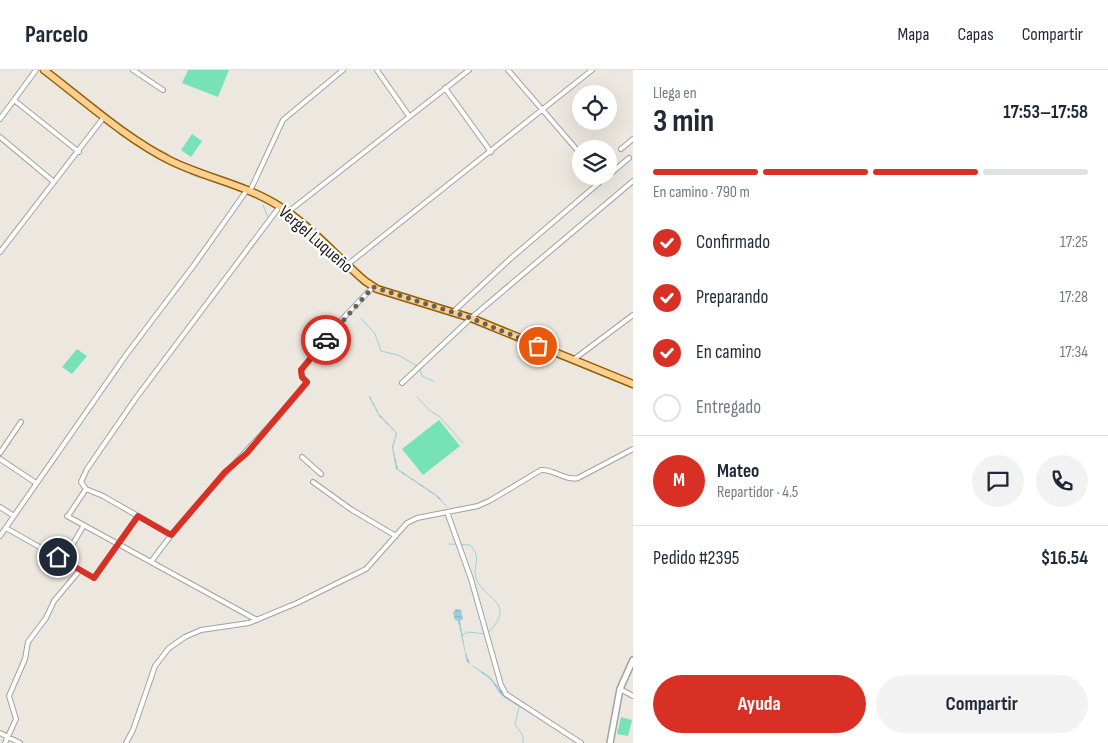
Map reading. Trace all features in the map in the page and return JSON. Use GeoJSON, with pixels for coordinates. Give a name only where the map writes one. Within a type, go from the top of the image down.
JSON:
{"type":"FeatureCollection","features":[{"type":"Feature","properties":{"kind":"main road","name":"Vergel Luqueño"},"geometry":{"type":"LineString","coordinates":[[44,70],[103,118],[166,158],[280,206],[373,287],[471,318],[633,384]]}},
{"type":"Feature","properties":{"kind":"street"},"geometry":{"type":"LineString","coordinates":[[0,119],[36,70]]}},
{"type":"Feature","properties":{"kind":"street"},"geometry":{"type":"LineString","coordinates":[[133,70],[163,90]]}},
{"type":"Feature","properties":{"kind":"street"},"geometry":{"type":"LineString","coordinates":[[0,536],[126,355],[248,191],[283,120],[343,70]]}},
{"type":"Feature","properties":{"kind":"street"},"geometry":{"type":"LineString","coordinates":[[376,70],[410,116]]}},
{"type":"Feature","properties":{"kind":"street"},"geometry":{"type":"LineString","coordinates":[[288,212],[469,70]]}},
{"type":"Feature","properties":{"kind":"street"},"geometry":{"type":"LineString","coordinates":[[508,70],[572,145]]}},
{"type":"Feature","properties":{"kind":"street"},"geometry":{"type":"LineString","coordinates":[[347,265],[592,70]]}},
{"type":"Feature","properties":{"kind":"street"},"geometry":{"type":"LineString","coordinates":[[445,88],[491,152]]}},
{"type":"Feature","properties":{"kind":"street"},"geometry":{"type":"LineString","coordinates":[[14,100],[79,152]]}},
{"type":"Feature","properties":{"kind":"street"},"geometry":{"type":"LineString","coordinates":[[0,252],[79,152],[103,118]]}},
{"type":"Feature","properties":{"kind":"street"},"geometry":{"type":"LineString","coordinates":[[0,137],[54,182]]}},
{"type":"Feature","properties":{"kind":"street"},"geometry":{"type":"LineString","coordinates":[[621,149],[633,139]]}},
{"type":"Feature","properties":{"kind":"street"},"geometry":{"type":"LineString","coordinates":[[617,168],[629,158]]}},
{"type":"Feature","properties":{"kind":"street"},"geometry":{"type":"LineString","coordinates":[[402,383],[471,318],[633,182]]}},
{"type":"Feature","properties":{"kind":"street"},"geometry":{"type":"LineString","coordinates":[[452,313],[510,259],[597,185]]}},
{"type":"Feature","properties":{"kind":"street"},"geometry":{"type":"LineString","coordinates":[[171,535],[86,489],[81,482],[93,461],[164,360],[280,206]]}},
{"type":"Feature","properties":{"kind":"street"},"geometry":{"type":"LineString","coordinates":[[151,562],[199,501],[225,472],[247,453],[295,398],[307,382],[302,377],[301,370],[346,315],[373,287]]}},
{"type":"Feature","properties":{"kind":"street"},"geometry":{"type":"LineString","coordinates":[[572,360],[633,315]]}},
{"type":"Feature","properties":{"kind":"street"},"geometry":{"type":"LineString","coordinates":[[0,453],[22,422]]}},
{"type":"Feature","properties":{"kind":"street"},"geometry":{"type":"LineString","coordinates":[[126,743],[133,730],[155,666],[170,648],[185,637],[201,630],[257,620],[366,569],[407,523],[417,518],[491,500],[542,470],[574,479],[633,449]]}},
{"type":"Feature","properties":{"kind":"street"},"geometry":{"type":"LineString","coordinates":[[302,457],[321,474]]}},
{"type":"Feature","properties":{"kind":"street"},"geometry":{"type":"LineString","coordinates":[[0,459],[36,483]]}},
{"type":"Feature","properties":{"kind":"street"},"geometry":{"type":"LineString","coordinates":[[313,482],[352,510],[396,536]]}},
{"type":"Feature","properties":{"kind":"street"},"geometry":{"type":"LineString","coordinates":[[86,489],[67,516],[257,620]]}},
{"type":"Feature","properties":{"kind":"street"},"geometry":{"type":"LineString","coordinates":[[0,507],[14,516]]}},
{"type":"Feature","properties":{"kind":"street"},"geometry":{"type":"LineString","coordinates":[[447,512],[471,579],[501,685],[506,694],[581,743]]}},
{"type":"Feature","properties":{"kind":"street"},"geometry":{"type":"LineString","coordinates":[[6,528],[64,559],[94,578],[138,516]]}},
{"type":"Feature","properties":{"kind":"street"},"geometry":{"type":"LineString","coordinates":[[64,559],[84,525]]}},
{"type":"Feature","properties":{"kind":"street"},"geometry":{"type":"LineString","coordinates":[[5,743],[16,719],[9,696],[25,659],[28,642],[46,618],[54,601],[80,570]]}},
{"type":"Feature","properties":{"kind":"street"},"geometry":{"type":"LineString","coordinates":[[610,743],[620,690],[633,660]]}},
{"type":"Feature","properties":{"kind":"street"},"geometry":{"type":"LineString","coordinates":[[620,690],[633,696]]}},
{"type":"Feature","properties":{"kind":"street"},"geometry":{"type":"LineString","coordinates":[[0,733],[20,743]]}},
{"type":"Feature","properties":{"kind":"green space"},"geometry":{"type":"Polygon","coordinates":[[[188,70],[229,70],[218,97],[182,83],[188,70]]]}},
{"type":"Feature","properties":{"kind":"green space"},"geometry":{"type":"Polygon","coordinates":[[[192,134],[202,141],[191,157],[181,150],[192,134]]]}},
{"type":"Feature","properties":{"kind":"green space"},"geometry":{"type":"Polygon","coordinates":[[[77,349],[87,356],[72,374],[62,367],[77,349]]]}},
{"type":"Feature","properties":{"kind":"green space"},"geometry":{"type":"Polygon","coordinates":[[[439,420],[460,446],[423,475],[402,449],[439,420]]]}},
{"type":"Feature","properties":{"kind":"green space"},"geometry":{"type":"Polygon","coordinates":[[[621,717],[632,720],[628,736],[617,734],[621,717]]]}},
{"type":"Feature","properties":{"kind":"water"},"geometry":{"type":"Polygon","coordinates":[[[368,395],[379,414],[397,433],[393,448],[398,469],[438,496],[449,509],[436,496],[396,469],[392,447],[396,433],[379,416],[368,395]]]}},
{"type":"Feature","properties":{"kind":"water"},"geometry":{"type":"Polygon","coordinates":[[[456,609],[461,610],[463,619],[460,621],[465,650],[470,664],[489,676],[508,699],[579,743],[501,695],[490,679],[467,662],[458,621],[455,620],[453,613],[456,609]]]}},
{"type":"Feature","properties":{"kind":"waterway"},"geometry":{"type":"LineString","coordinates":[[129,140],[143,148]]}},
{"type":"Feature","properties":{"kind":"waterway"},"geometry":{"type":"LineString","coordinates":[[160,150],[168,154]]}},
{"type":"Feature","properties":{"kind":"waterway"},"geometry":{"type":"LineString","coordinates":[[190,174],[200,178]]}},
{"type":"Feature","properties":{"kind":"waterway"},"geometry":{"type":"LineString","coordinates":[[263,205],[268,217]]}},
{"type":"Feature","properties":{"kind":"waterway"},"geometry":{"type":"LineString","coordinates":[[361,318],[375,334],[381,351],[398,355],[417,366]]}},
{"type":"Feature","properties":{"kind":"waterway"},"geometry":{"type":"LineString","coordinates":[[420,370],[422,376],[433,381]]}},
{"type":"Feature","properties":{"kind":"waterway"},"geometry":{"type":"LineString","coordinates":[[417,397],[430,411],[439,416],[463,443]]}},
{"type":"Feature","properties":{"kind":"waterway"},"geometry":{"type":"LineString","coordinates":[[449,544],[470,545],[476,554],[476,578],[496,602],[500,614],[488,633]]}},
{"type":"Feature","properties":{"kind":"waterway"},"geometry":{"type":"LineString","coordinates":[[462,635],[468,632],[485,634]]}},
{"type":"Feature","properties":{"kind":"waterway"},"geometry":{"type":"LineString","coordinates":[[519,707],[515,724],[523,736],[523,743]]}},
{"type":"Feature","properties":{"kind":"way so far"},"geometry":{"type":"LineString","coordinates":[[326,340],[346,315],[373,287],[471,318],[538,346]]}},
{"type":"Feature","properties":{"kind":"route"},"geometry":{"type":"LineString","coordinates":[[58,557],[94,578],[138,516],[171,535],[192,508],[225,472],[247,453],[295,398],[307,382],[302,377],[301,370],[326,340]]}}]}
